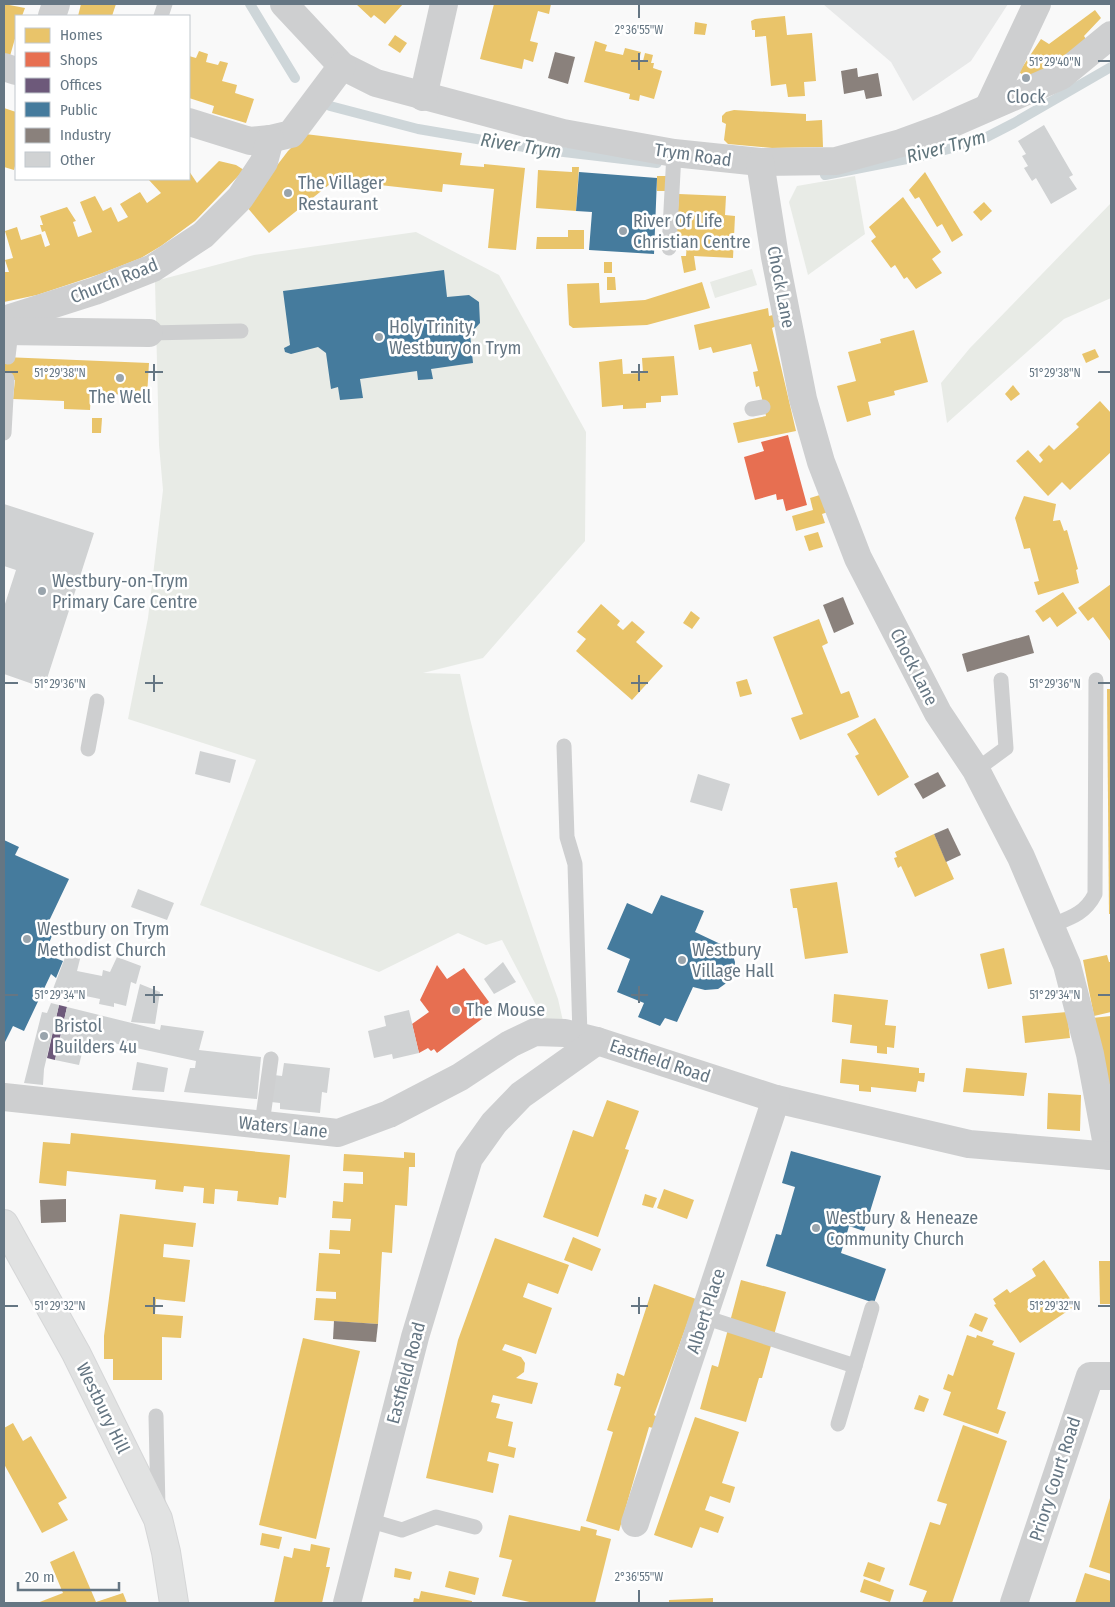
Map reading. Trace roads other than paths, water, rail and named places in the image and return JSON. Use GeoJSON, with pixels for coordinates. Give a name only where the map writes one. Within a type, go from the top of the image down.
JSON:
{"type":"FeatureCollection","features":[{"type":"Feature","properties":{"kind":"main road","name":"Westbury Hill"},"geometry":{"type":"LineString","coordinates":[[6,1233],[76,1353],[158,1519],[166,1552],[174,1603]]}},
{"type":"Feature","properties":{"kind":"street","name":"Trym Road"},"geometry":{"type":"LineString","coordinates":[[284,4],[342,66],[376,83],[563,133],[674,154],[760,162],[836,161],[901,143],[942,128],[1061,76],[1111,35]]}},
{"type":"Feature","properties":{"kind":"street"},"geometry":{"type":"LineString","coordinates":[[423,97],[444,4]]}},
{"type":"Feature","properties":{"kind":"street"},"geometry":{"type":"LineString","coordinates":[[989,106],[1038,4]]}},
{"type":"Feature","properties":{"kind":"street"},"geometry":{"type":"LineString","coordinates":[[190,122],[250,141],[270,140],[291,134],[342,66]]}},
{"type":"Feature","properties":{"kind":"street","name":"Church Road"},"geometry":{"type":"LineString","coordinates":[[7,335],[95,291],[153,268],[202,235],[240,198],[264,162],[270,140]]}},
{"type":"Feature","properties":{"kind":"street","name":"Chock Lane"},"geometry":{"type":"LineString","coordinates":[[760,162],[796,401],[858,558],[938,713],[976,770],[1021,857],[1067,965],[1090,1054],[1110,1156]]}},
{"type":"Feature","properties":{"kind":"street","name":"Church Road"},"geometry":{"type":"LineString","coordinates":[[7,335],[149,333]]}},
{"type":"Feature","properties":{"kind":"street","name":"Waters Lane"},"geometry":{"type":"LineString","coordinates":[[4,1097],[338,1133],[398,1109],[460,1077],[510,1044],[535,1032],[565,1033],[588,1039]]}},
{"type":"Feature","properties":{"kind":"street","name":"Eastfield Road"},"geometry":{"type":"LineString","coordinates":[[347,1603],[415,1337],[469,1158],[494,1123],[521,1095],[588,1039],[776,1098],[969,1144],[1110,1156]]}},
{"type":"Feature","properties":{"kind":"street","name":"Albert Place"},"geometry":{"type":"LineString","coordinates":[[635,1523],[704,1318],[754,1192],[776,1098]]}},
{"type":"Feature","properties":{"kind":"street","name":"Priory Court Road"},"geometry":{"type":"LineString","coordinates":[[1014,1603],[1090,1376],[1111,1376]]}},
{"type":"Feature","properties":{"kind":"lane"},"geometry":{"type":"LineString","coordinates":[[669,248],[674,154]]}},
{"type":"Feature","properties":{"kind":"lane"},"geometry":{"type":"LineString","coordinates":[[149,333],[241,331]]}},
{"type":"Feature","properties":{"kind":"lane"},"geometry":{"type":"LineString","coordinates":[[4,433],[7,379]]}},
{"type":"Feature","properties":{"kind":"lane"},"geometry":{"type":"LineString","coordinates":[[976,770],[1006,748],[1001,680]]}},
{"type":"Feature","properties":{"kind":"lane"},"geometry":{"type":"LineString","coordinates":[[1050,926],[1077,916],[1090,905],[1095,894],[1096,680]]}},
{"type":"Feature","properties":{"kind":"lane"},"geometry":{"type":"LineString","coordinates":[[88,749],[97,701]]}},
{"type":"Feature","properties":{"kind":"lane"},"geometry":{"type":"LineString","coordinates":[[564,746],[567,836],[575,864],[588,1039]]}},
{"type":"Feature","properties":{"kind":"lane"},"geometry":{"type":"LineString","coordinates":[[262,1124],[271,1059]]}},
{"type":"Feature","properties":{"kind":"lane"},"geometry":{"type":"LineString","coordinates":[[838,1424],[872,1308]]}},
{"type":"Feature","properties":{"kind":"lane"},"geometry":{"type":"LineString","coordinates":[[704,1318],[855,1366]]}},
{"type":"Feature","properties":{"kind":"lane"},"geometry":{"type":"LineString","coordinates":[[156,1416],[158,1519]]}},
{"type":"Feature","properties":{"kind":"lane"},"geometry":{"type":"LineString","coordinates":[[368,1520],[402,1530],[436,1517],[475,1527]]}},
{"type":"Feature","properties":{"kind":"waterway","name":"River Trym"},"geometry":{"type":"LineString","coordinates":[[250,4],[295,78]]}},
{"type":"Feature","properties":{"kind":"waterway","name":"River Trym"},"geometry":{"type":"LineString","coordinates":[[825,175],[922,156],[979,141],[1111,67]]}},
{"type":"Feature","properties":{"kind":"waterway","name":"River Trym"},"geometry":{"type":"LineString","coordinates":[[330,106],[418,129],[530,148],[657,163]]}},
{"type":"Feature","properties":{"kind":"place","name":"Clock"},"geometry":{"type":"Point","coordinates":[1026,78]}},
{"type":"Feature","properties":{"kind":"place","name":"The Villager Restaurant"},"geometry":{"type":"Point","coordinates":[288,193]}},
{"type":"Feature","properties":{"kind":"place","name":"River Of Life Christian Centre"},"geometry":{"type":"Point","coordinates":[623,231]}},
{"type":"Feature","properties":{"kind":"place","name":"Holy Trinity, Westbury on Trym"},"geometry":{"type":"Point","coordinates":[379,337]}},
{"type":"Feature","properties":{"kind":"place","name":"The Well"},"geometry":{"type":"Point","coordinates":[120,378]}},
{"type":"Feature","properties":{"kind":"place","name":"Westbury-on-Trym Primary Care Centre"},"geometry":{"type":"Point","coordinates":[42,591]}},
{"type":"Feature","properties":{"kind":"place","name":"Westbury on Trym Methodist Church"},"geometry":{"type":"Point","coordinates":[27,939]}},
{"type":"Feature","properties":{"kind":"place","name":"Westbury Village Hall"},"geometry":{"type":"Point","coordinates":[682,960]}},
{"type":"Feature","properties":{"kind":"place","name":"The Mouse"},"geometry":{"type":"Point","coordinates":[456,1010]}},
{"type":"Feature","properties":{"kind":"place","name":"Bristol Builders 4u"},"geometry":{"type":"Point","coordinates":[44,1036]}},
{"type":"Feature","properties":{"kind":"place","name":"Westbury & Heneaze Community Church"},"geometry":{"type":"Point","coordinates":[816,1228]}}]}
